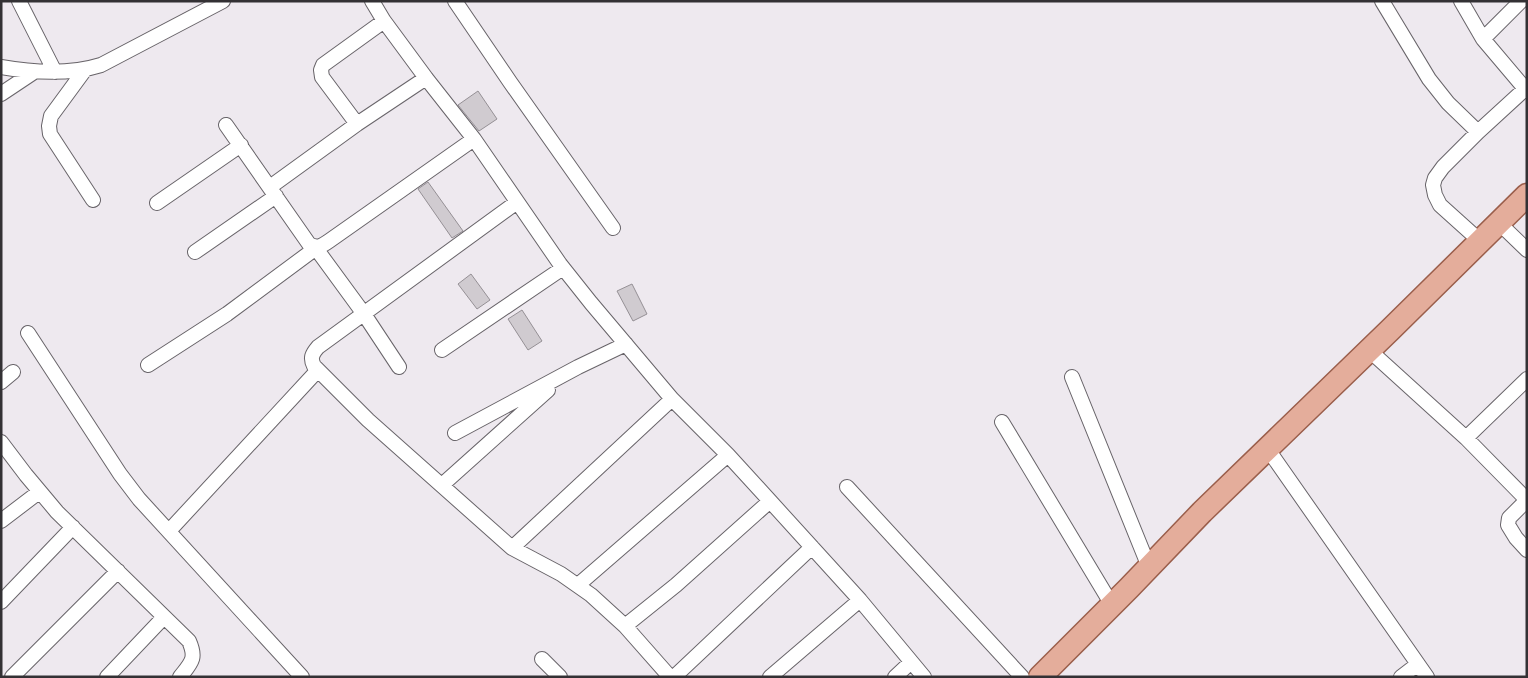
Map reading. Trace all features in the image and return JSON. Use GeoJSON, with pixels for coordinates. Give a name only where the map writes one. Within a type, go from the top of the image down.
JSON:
{"type":"FeatureCollection","features":[{"type":"Feature","properties":{"kind":"main road"},"geometry":{"type":"LineString","coordinates":[[1373,355],[1406,329],[1503,227],[1527,195]]}},
{"type":"Feature","properties":{"kind":"main road"},"geometry":{"type":"LineString","coordinates":[[1052,677],[1212,518],[1272,454],[1373,355],[1480,241],[1527,213]]}},
{"type":"Feature","properties":{"kind":"main road"},"geometry":{"type":"LineString","coordinates":[[1040,677],[1202,512],[1272,454]]}},
{"type":"Feature","properties":{"kind":"street"},"geometry":{"type":"LineString","coordinates":[[19,1],[56,72]]}},
{"type":"Feature","properties":{"kind":"street"},"geometry":{"type":"LineString","coordinates":[[1,67],[34,72],[56,72],[84,70],[101,65],[223,1]]}},
{"type":"Feature","properties":{"kind":"street"},"geometry":{"type":"LineString","coordinates":[[372,1],[384,21],[426,78],[474,139],[563,268],[672,399],[728,455],[812,547],[860,600],[924,677]]}},
{"type":"Feature","properties":{"kind":"street"},"geometry":{"type":"LineString","coordinates":[[455,1],[613,228]]}},
{"type":"Feature","properties":{"kind":"street"},"geometry":{"type":"LineString","coordinates":[[1382,1],[1429,79],[1448,103],[1478,132]]}},
{"type":"Feature","properties":{"kind":"street"},"geometry":{"type":"LineString","coordinates":[[1462,1],[1483,38],[1526,90],[1478,132],[1443,167],[1435,178],[1433,185],[1434,195],[1440,204],[1480,241]]}},
{"type":"Feature","properties":{"kind":"street"},"geometry":{"type":"LineString","coordinates":[[1483,38],[1520,1]]}},
{"type":"Feature","properties":{"kind":"street"},"geometry":{"type":"LineString","coordinates":[[358,124],[322,77],[321,70],[324,65],[384,21]]}},
{"type":"Feature","properties":{"kind":"street"},"geometry":{"type":"LineString","coordinates":[[84,70],[51,116],[49,126],[50,134],[93,200]]}},
{"type":"Feature","properties":{"kind":"street"},"geometry":{"type":"LineString","coordinates":[[1,94],[34,72]]}},
{"type":"Feature","properties":{"kind":"street"},"geometry":{"type":"LineString","coordinates":[[195,252],[358,124],[426,78]]}},
{"type":"Feature","properties":{"kind":"street"},"geometry":{"type":"LineString","coordinates":[[226,124],[309,244],[315,248],[364,314],[399,367]]}},
{"type":"Feature","properties":{"kind":"street"},"geometry":{"type":"LineString","coordinates":[[148,364],[227,314],[315,248],[322,246],[474,139]]}},
{"type":"Feature","properties":{"kind":"street"},"geometry":{"type":"LineString","coordinates":[[157,203],[240,146]]}},
{"type":"Feature","properties":{"kind":"street"},"geometry":{"type":"LineString","coordinates":[[517,202],[314,351],[312,361],[318,370],[368,420],[512,548],[578,585],[625,626],[672,677],[812,547]]}},
{"type":"Feature","properties":{"kind":"street"},"geometry":{"type":"LineString","coordinates":[[1503,227],[1527,250]]}},
{"type":"Feature","properties":{"kind":"street"},"geometry":{"type":"LineString","coordinates":[[442,350],[563,268]]}},
{"type":"Feature","properties":{"kind":"street"},"geometry":{"type":"LineString","coordinates":[[28,333],[120,474],[139,499],[302,677]]}},
{"type":"Feature","properties":{"kind":"street"},"geometry":{"type":"LineString","coordinates":[[455,433],[565,374],[626,344]]}},
{"type":"Feature","properties":{"kind":"street"},"geometry":{"type":"LineString","coordinates":[[1373,355],[1466,438],[1527,500],[1509,518],[1508,525],[1527,550]]}},
{"type":"Feature","properties":{"kind":"street"},"geometry":{"type":"LineString","coordinates":[[169,531],[318,370]]}},
{"type":"Feature","properties":{"kind":"street"},"geometry":{"type":"LineString","coordinates":[[1,382],[13,372]]}},
{"type":"Feature","properties":{"kind":"street"},"geometry":{"type":"LineString","coordinates":[[442,485],[565,374]]}},
{"type":"Feature","properties":{"kind":"street"},"geometry":{"type":"LineString","coordinates":[[1072,377],[1149,567]]}},
{"type":"Feature","properties":{"kind":"street"},"geometry":{"type":"LineString","coordinates":[[1466,438],[1527,379]]}},
{"type":"Feature","properties":{"kind":"street"},"geometry":{"type":"LineString","coordinates":[[512,548],[672,399]]}},
{"type":"Feature","properties":{"kind":"street"},"geometry":{"type":"LineString","coordinates":[[1002,422],[1112,605]]}},
{"type":"Feature","properties":{"kind":"street"},"geometry":{"type":"LineString","coordinates":[[3,449],[39,492],[189,641],[193,655],[191,662],[180,677]]}},
{"type":"Feature","properties":{"kind":"street"},"geometry":{"type":"LineString","coordinates":[[1272,454],[1427,677]]}},
{"type":"Feature","properties":{"kind":"street"},"geometry":{"type":"LineString","coordinates":[[578,585],[728,455]]}},
{"type":"Feature","properties":{"kind":"street"},"geometry":{"type":"LineString","coordinates":[[847,487],[1022,677]]}},
{"type":"Feature","properties":{"kind":"street"},"geometry":{"type":"LineString","coordinates":[[1,521],[39,492]]}},
{"type":"Feature","properties":{"kind":"street"},"geometry":{"type":"LineString","coordinates":[[625,626],[676,585],[770,501]]}},
{"type":"Feature","properties":{"kind":"street"},"geometry":{"type":"LineString","coordinates":[[1,602],[73,527]]}},
{"type":"Feature","properties":{"kind":"street"},"geometry":{"type":"LineString","coordinates":[[12,677],[118,571]]}},
{"type":"Feature","properties":{"kind":"street"},"geometry":{"type":"LineString","coordinates":[[770,677],[860,600]]}},
{"type":"Feature","properties":{"kind":"street"},"geometry":{"type":"LineString","coordinates":[[107,677],[164,617]]}},
{"type":"Feature","properties":{"kind":"street"},"geometry":{"type":"LineString","coordinates":[[542,659],[560,677]]}},
{"type":"Feature","properties":{"kind":"street"},"geometry":{"type":"LineString","coordinates":[[895,677],[911,662]]}},
{"type":"Feature","properties":{"kind":"street"},"geometry":{"type":"LineString","coordinates":[[1401,677],[1418,664]]}},
{"type":"Feature","properties":{"kind":"building"},"geometry":{"type":"Polygon","coordinates":[[[478,91],[497,119],[479,131],[458,105],[478,91]]]}},
{"type":"Feature","properties":{"kind":"building"},"geometry":{"type":"Polygon","coordinates":[[[428,182],[463,231],[452,238],[418,189],[428,182]]]}},
{"type":"Feature","properties":{"kind":"building"},"geometry":{"type":"Polygon","coordinates":[[[471,274],[490,300],[477,309],[458,284],[471,274]]]}},
{"type":"Feature","properties":{"kind":"building"},"geometry":{"type":"Polygon","coordinates":[[[632,284],[647,314],[633,321],[617,291],[632,284]]]}},
{"type":"Feature","properties":{"kind":"building"},"geometry":{"type":"Polygon","coordinates":[[[522,310],[542,341],[528,350],[508,319],[522,310]]]}}]}
